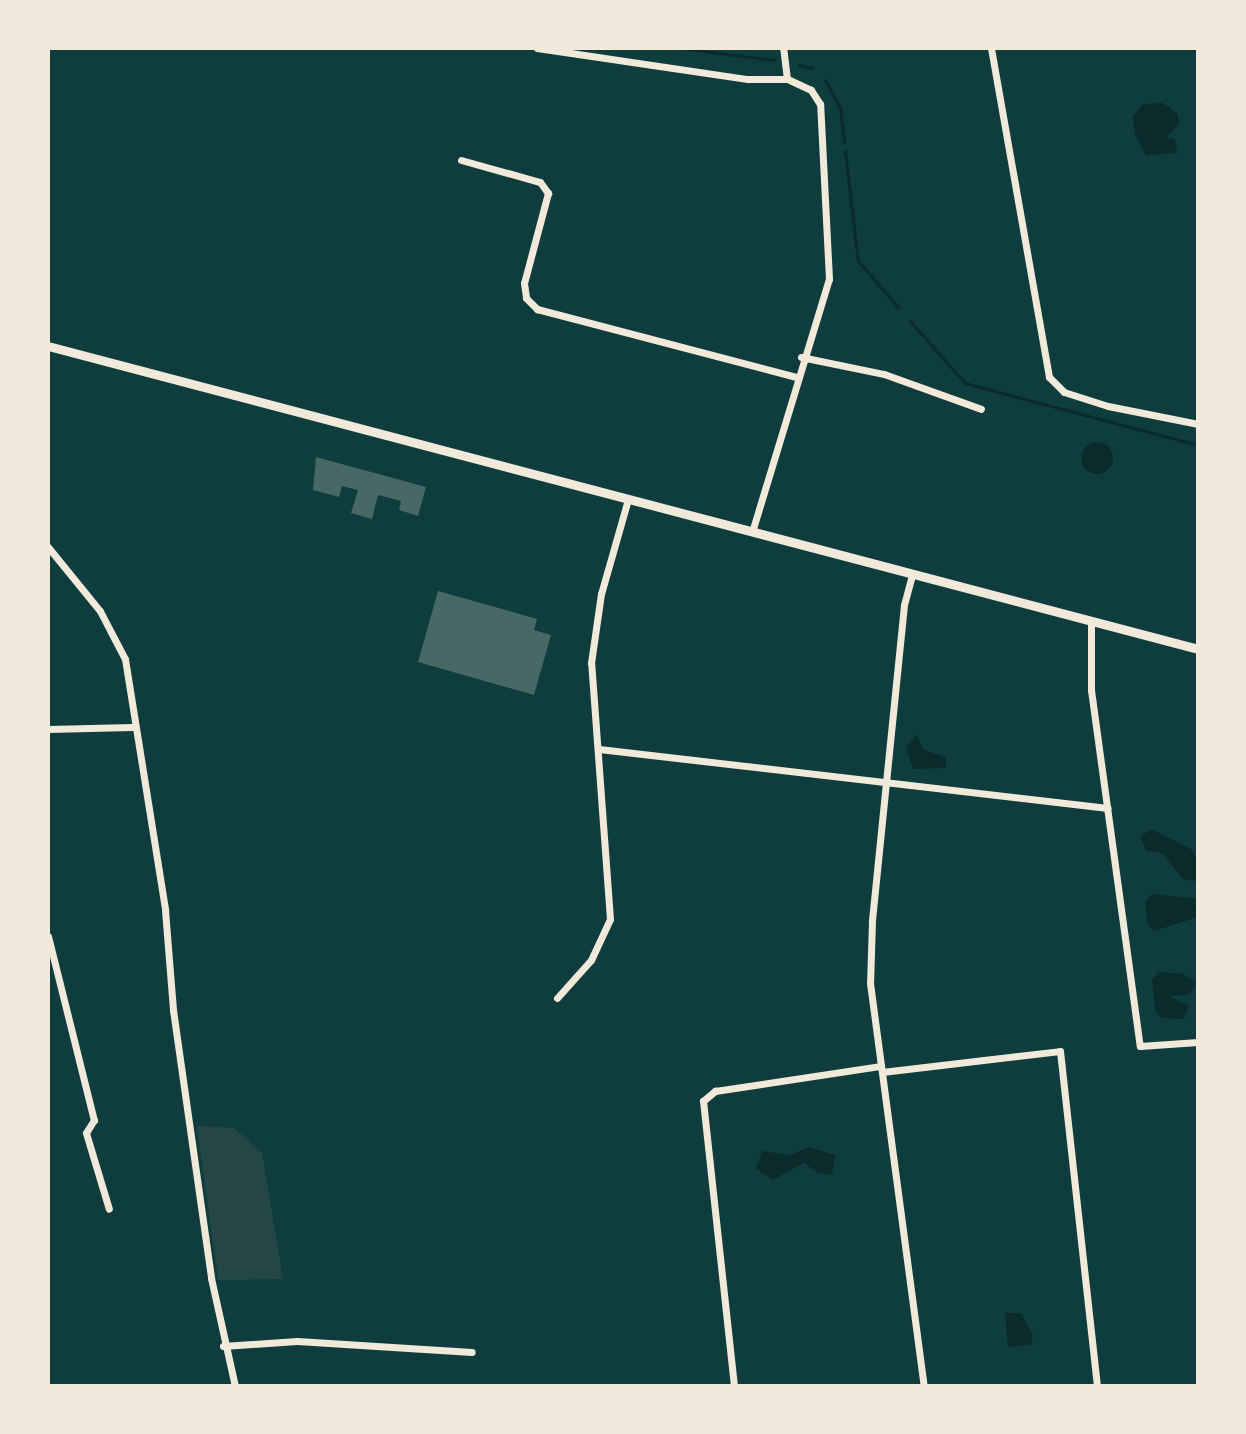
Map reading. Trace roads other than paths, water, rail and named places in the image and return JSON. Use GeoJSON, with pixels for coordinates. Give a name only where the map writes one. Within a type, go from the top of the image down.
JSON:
{"type":"FeatureCollection","features":[{"type":"Feature","properties":{"kind":"main road"},"geometry":{"type":"LineString","coordinates":[[48,346],[1198,649]]}},
{"type":"Feature","properties":{"kind":"street"},"geometry":{"type":"LineString","coordinates":[[537,48],[748,79],[787,79],[811,90],[820,104],[829,255],[824,303],[801,357],[752,532]]}},
{"type":"Feature","properties":{"kind":"street"},"geometry":{"type":"LineString","coordinates":[[783,48],[787,79]]}},
{"type":"Feature","properties":{"kind":"street"},"geometry":{"type":"LineString","coordinates":[[991,48],[1049,377],[1064,392],[1198,424]]}},
{"type":"Feature","properties":{"kind":"street"},"geometry":{"type":"LineString","coordinates":[[461,160],[540,182],[548,193],[524,283],[526,298],[537,309],[796,377]]}},
{"type":"Feature","properties":{"kind":"street"},"geometry":{"type":"LineString","coordinates":[[801,357],[884,374],[981,409]]}},
{"type":"Feature","properties":{"kind":"street"},"geometry":{"type":"LineString","coordinates":[[557,998],[591,960],[610,919],[607,842],[596,764],[599,749],[593,648],[601,594],[628,499]]}},
{"type":"Feature","properties":{"kind":"street"},"geometry":{"type":"LineString","coordinates":[[48,547],[119,641],[128,673],[132,727],[165,910],[173,1010],[223,1346],[235,1386]]}},
{"type":"Feature","properties":{"kind":"street"},"geometry":{"type":"LineString","coordinates":[[912,575],[885,785],[871,967],[881,1069],[924,1386]]}},
{"type":"Feature","properties":{"kind":"street"},"geometry":{"type":"LineString","coordinates":[[1091,622],[1090,677],[1140,1046],[1198,1042]]}},
{"type":"Feature","properties":{"kind":"street"},"geometry":{"type":"LineString","coordinates":[[48,729],[132,727]]}},
{"type":"Feature","properties":{"kind":"street"},"geometry":{"type":"LineString","coordinates":[[599,749],[885,785],[1108,808]]}},
{"type":"Feature","properties":{"kind":"street"},"geometry":{"type":"LineString","coordinates":[[48,936],[94,1120],[86,1133],[109,1209]]}},
{"type":"Feature","properties":{"kind":"street"},"geometry":{"type":"LineString","coordinates":[[734,1386],[727,1285],[701,1108],[706,1096],[723,1089],[1060,1051],[1097,1386]]}},
{"type":"Feature","properties":{"kind":"street"},"geometry":{"type":"LineString","coordinates":[[223,1346],[297,1341],[472,1352]]}},
{"type":"Feature","properties":{"kind":"waterway"},"geometry":{"type":"LineString","coordinates":[[687,49],[774,60]]}},
{"type":"Feature","properties":{"kind":"waterway"},"geometry":{"type":"LineString","coordinates":[[799,65],[812,68]]}},
{"type":"Feature","properties":{"kind":"waterway"},"geometry":{"type":"LineString","coordinates":[[825,80],[840,108],[844,142]]}},
{"type":"Feature","properties":{"kind":"waterway"},"geometry":{"type":"LineString","coordinates":[[845,151],[858,261],[898,307]]}},
{"type":"Feature","properties":{"kind":"waterway"},"geometry":{"type":"LineString","coordinates":[[910,321],[965,383],[1198,445]]}}]}
